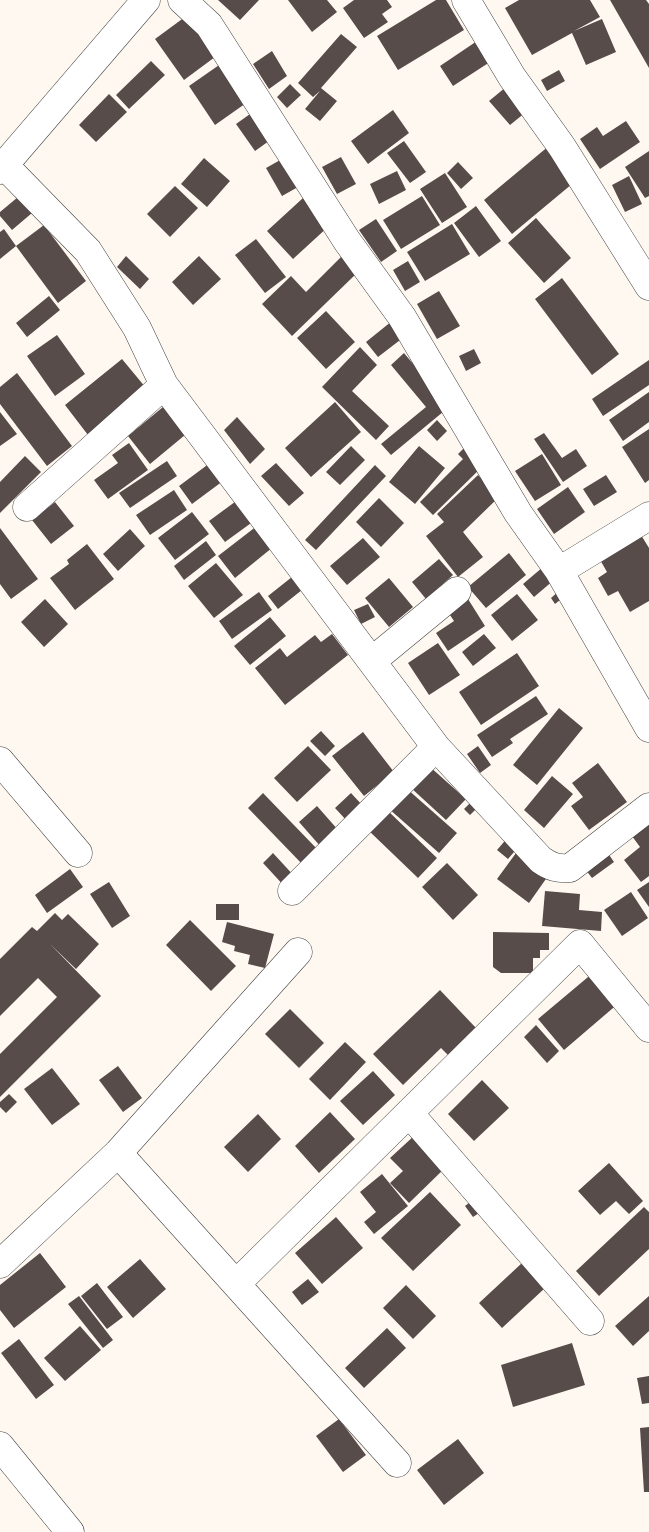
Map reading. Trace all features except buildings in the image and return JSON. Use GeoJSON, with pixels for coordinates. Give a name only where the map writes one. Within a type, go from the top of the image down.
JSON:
{"type":"FeatureCollection","features":[{"type":"Feature","properties":{"kind":"street"},"geometry":{"type":"LineString","coordinates":[[146,0],[2,168],[88,251],[137,328],[164,385],[436,747],[541,860],[550,867],[559,869],[570,868],[649,807]]}},
{"type":"Feature","properties":{"kind":"street"},"geometry":{"type":"LineString","coordinates":[[182,0],[209,25],[347,241],[402,318],[518,513],[559,571],[649,728]]}},
{"type":"Feature","properties":{"kind":"street"},"geometry":{"type":"LineString","coordinates":[[468,1],[512,76],[562,147],[647,277]]}},
{"type":"Feature","properties":{"kind":"street"},"geometry":{"type":"LineString","coordinates":[[27,507],[164,385]]}},
{"type":"Feature","properties":{"kind":"street"},"geometry":{"type":"LineString","coordinates":[[559,571],[649,516]]}},
{"type":"Feature","properties":{"kind":"street"},"geometry":{"type":"LineString","coordinates":[[372,660],[456,591]]}},
{"type":"Feature","properties":{"kind":"street"},"geometry":{"type":"LineString","coordinates":[[292,891],[436,747]]}},
{"type":"Feature","properties":{"kind":"street"},"geometry":{"type":"LineString","coordinates":[[0,761],[78,853]]}},
{"type":"Feature","properties":{"kind":"street"},"geometry":{"type":"LineString","coordinates":[[236,1284],[580,944],[649,1028]]}},
{"type":"Feature","properties":{"kind":"street"},"geometry":{"type":"LineString","coordinates":[[0,1264],[118,1153],[298,952]]}},
{"type":"Feature","properties":{"kind":"street"},"geometry":{"type":"LineString","coordinates":[[409,1113],[590,1321]]}},
{"type":"Feature","properties":{"kind":"street"},"geometry":{"type":"LineString","coordinates":[[118,1153],[398,1463]]}},
{"type":"Feature","properties":{"kind":"street"},"geometry":{"type":"LineString","coordinates":[[0,1446],[70,1532]]}}]}
